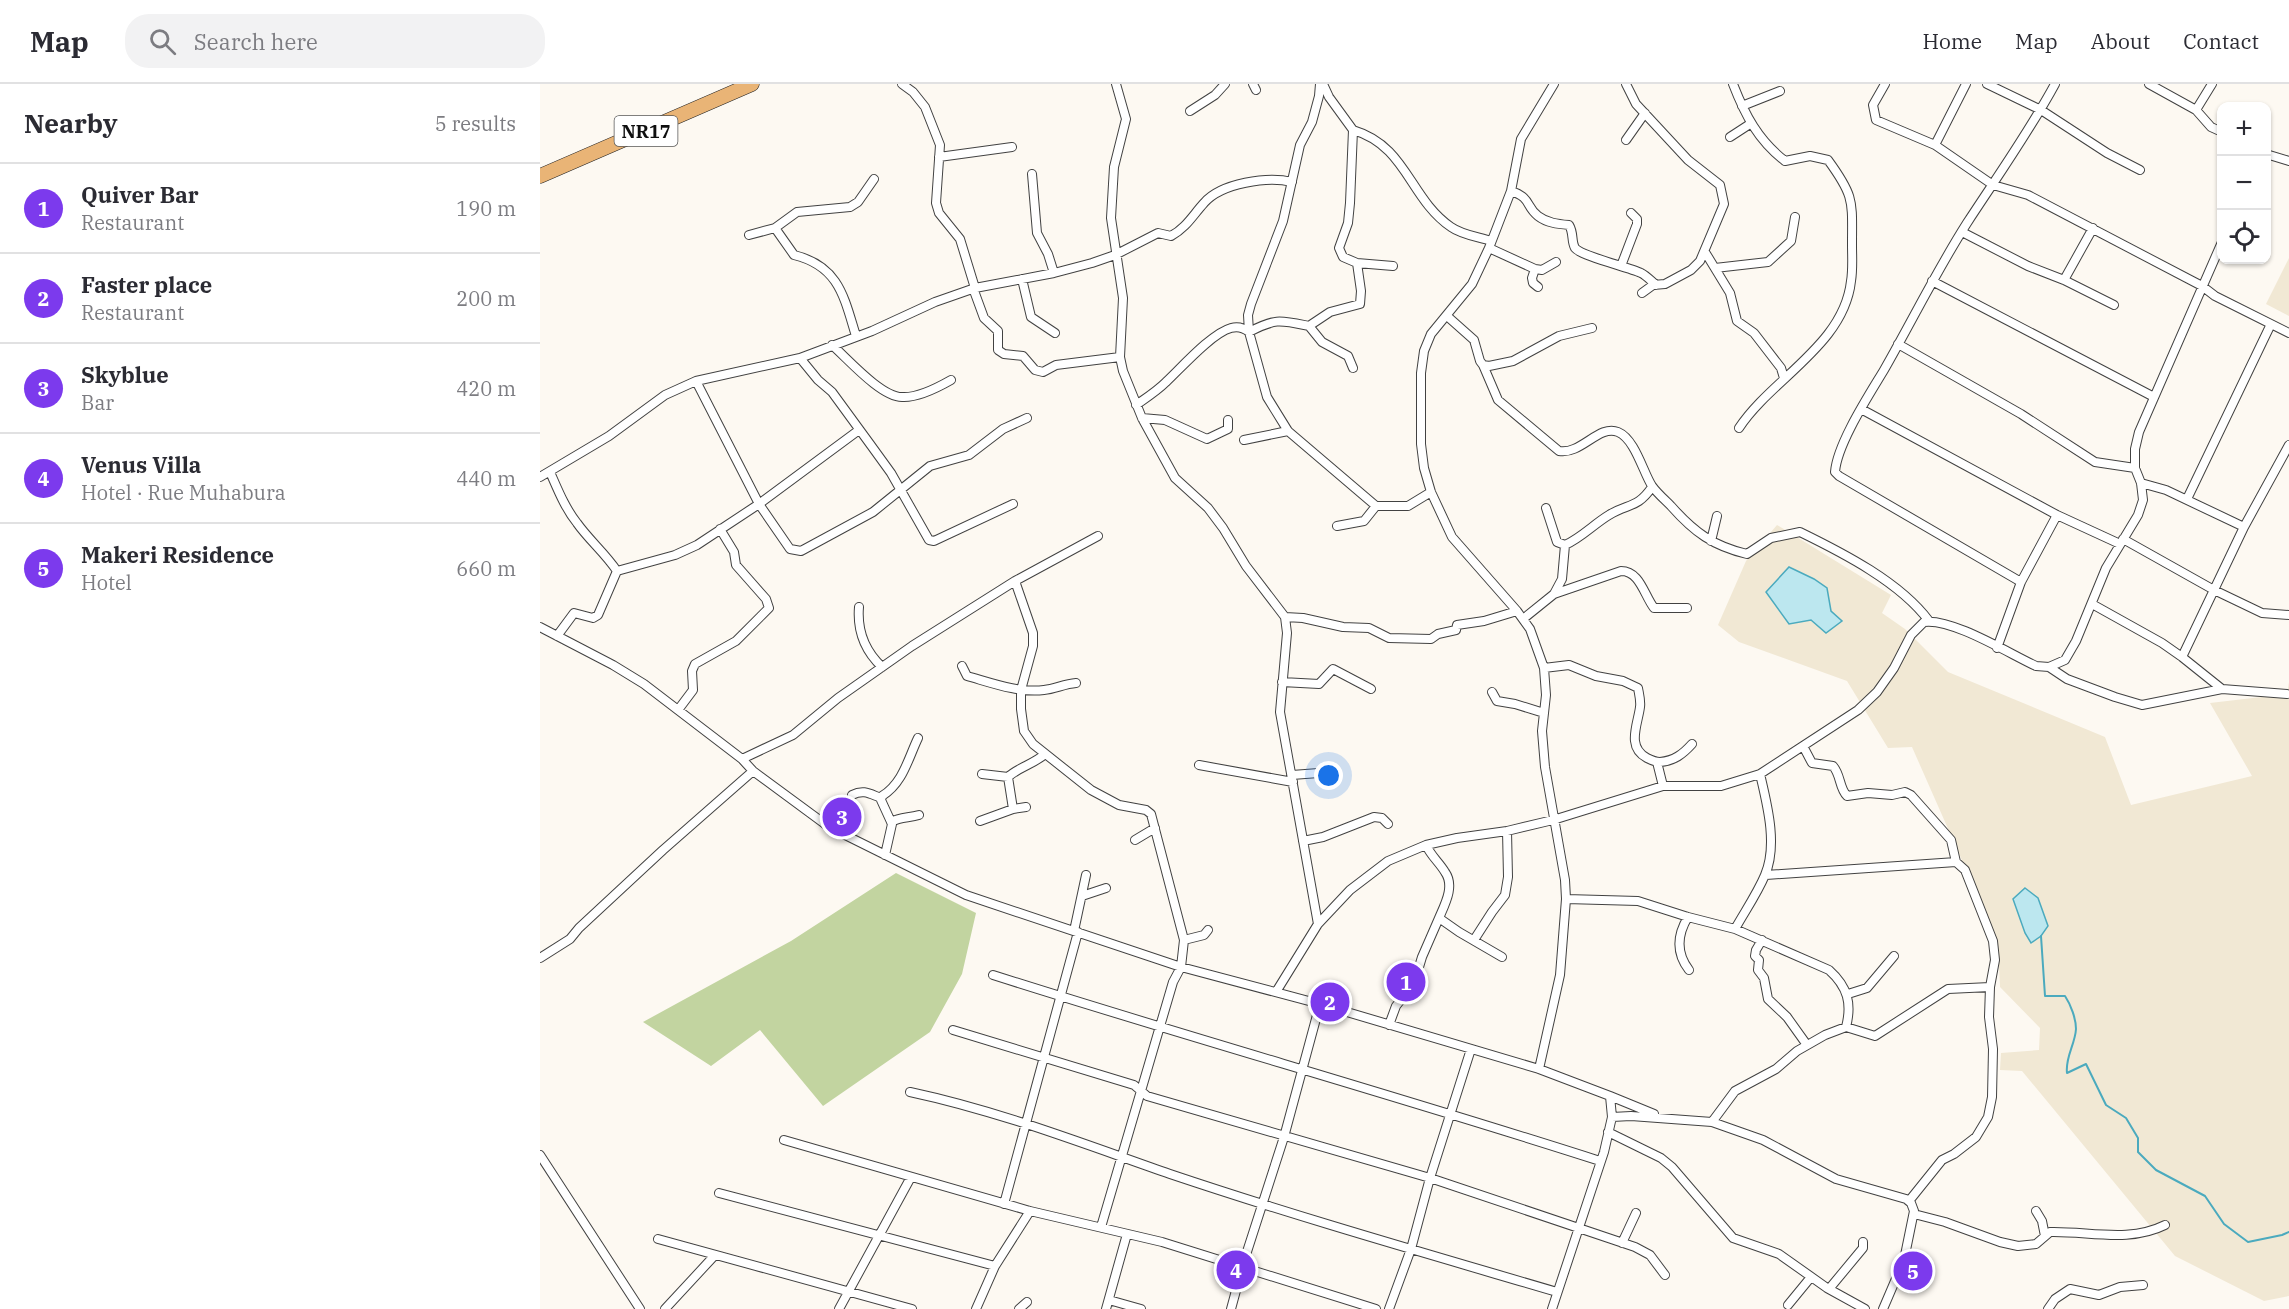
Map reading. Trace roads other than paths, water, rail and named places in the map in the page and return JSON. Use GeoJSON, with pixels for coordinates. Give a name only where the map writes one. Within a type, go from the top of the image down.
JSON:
{"type":"FeatureCollection","features":[{"type":"Feature","properties":{"kind":"main road","name":"NR17"},"geometry":{"type":"LineString","coordinates":[[540,176],[752,84]]}},
{"type":"Feature","properties":{"kind":"street"},"geometry":{"type":"LineString","coordinates":[[902,84],[913,92],[925,107],[940,145],[936,203],[939,213],[960,239],[984,318],[998,332],[998,350],[1004,354],[1023,356],[1035,370],[1043,372],[1056,365],[1120,357]]}},
{"type":"Feature","properties":{"kind":"street"},"geometry":{"type":"LineString","coordinates":[[1116,84],[1126,119],[1112,183],[1111,218],[1123,298],[1120,357],[1123,371],[1142,418],[1175,478],[1208,508],[1224,528],[1246,566],[1285,617],[1287,633],[1280,712],[1318,924]]}},
{"type":"Feature","properties":{"kind":"street"},"geometry":{"type":"LineString","coordinates":[[1190,111],[1215,95],[1226,84]]}},
{"type":"Feature","properties":{"kind":"street"},"geometry":{"type":"LineString","coordinates":[[1322,84],[1353,130],[1368,135],[1395,155],[1420,196],[1453,229],[1490,245],[1535,269],[1542,270],[1556,262]]}},
{"type":"Feature","properties":{"kind":"street"},"geometry":{"type":"LineString","coordinates":[[1322,84],[1312,122],[1300,146],[1283,221],[1251,304],[1248,315],[1249,332],[1267,397],[1288,431],[1376,506],[1408,506],[1431,492]]}},
{"type":"Feature","properties":{"kind":"street"},"geometry":{"type":"LineString","coordinates":[[1539,1069],[1560,975],[1566,900],[1565,880],[1545,767],[1542,731],[1546,695],[1544,668],[1530,629],[1452,537],[1431,492],[1424,468],[1421,444],[1421,373],[1424,351],[1431,334],[1472,284],[1490,245],[1511,191],[1521,139],[1554,84]]}},
{"type":"Feature","properties":{"kind":"street"},"geometry":{"type":"LineString","coordinates":[[1626,84],[1636,104],[1688,160],[1720,185],[1724,204],[1705,252],[1691,270],[1642,293]]}},
{"type":"Feature","properties":{"kind":"street"},"geometry":{"type":"LineString","coordinates":[[1733,84],[1750,124],[1761,140],[1785,160],[1810,156],[1828,160],[1844,182],[1851,198],[1853,214],[1851,283],[1837,322],[1802,364],[1784,378],[1749,413],[1739,428]]}},
{"type":"Feature","properties":{"kind":"street"},"geometry":{"type":"LineString","coordinates":[[1885,84],[1874,105],[1876,120],[1935,145],[1994,184],[2028,195],[2202,286],[2215,296],[2289,333]]}},
{"type":"Feature","properties":{"kind":"street"},"geometry":{"type":"LineString","coordinates":[[1935,145],[1966,84]]}},
{"type":"Feature","properties":{"kind":"street"},"geometry":{"type":"LineString","coordinates":[[1987,84],[2041,110],[2107,153],[2140,170]]}},
{"type":"Feature","properties":{"kind":"street"},"geometry":{"type":"LineString","coordinates":[[2021,582],[1835,472],[1836,461],[1861,410],[1932,281],[2041,110],[2055,84]]}},
{"type":"Feature","properties":{"kind":"street"},"geometry":{"type":"LineString","coordinates":[[2149,84],[2196,110],[2211,127],[2217,130]]}},
{"type":"Feature","properties":{"kind":"street"},"geometry":{"type":"LineString","coordinates":[[2196,110],[2212,84]]}},
{"type":"Feature","properties":{"kind":"street"},"geometry":{"type":"LineString","coordinates":[[1742,106],[1780,91]]}},
{"type":"Feature","properties":{"kind":"street"},"geometry":{"type":"LineString","coordinates":[[1626,140],[1645,113]]}},
{"type":"Feature","properties":{"kind":"street"},"geometry":{"type":"LineString","coordinates":[[1731,137],[1750,124]]}},
{"type":"Feature","properties":{"kind":"street"},"geometry":{"type":"LineString","coordinates":[[1353,130],[1348,222],[1339,249],[1343,256],[1357,263],[1393,266]]}},
{"type":"Feature","properties":{"kind":"street"},"geometry":{"type":"LineString","coordinates":[[939,157],[1012,147]]}},
{"type":"Feature","properties":{"kind":"street"},"geometry":{"type":"LineString","coordinates":[[2271,156],[2289,161]]}},
{"type":"Feature","properties":{"kind":"street"},"geometry":{"type":"LineString","coordinates":[[1032,174],[1037,233],[1048,254],[1054,273]]}},
{"type":"Feature","properties":{"kind":"street"},"geometry":{"type":"LineString","coordinates":[[749,235],[775,228],[797,212],[850,207],[858,202],[874,179]]}},
{"type":"Feature","properties":{"kind":"street"},"geometry":{"type":"LineString","coordinates":[[540,477],[609,436],[665,395],[696,381],[800,358],[934,302],[974,288],[1054,273],[1115,255],[1158,233],[1172,236],[1180,231],[1205,201],[1252,180],[1292,182]]}},
{"type":"Feature","properties":{"kind":"street"},"geometry":{"type":"LineString","coordinates":[[1511,191],[1522,195],[1539,217],[1550,223],[1569,225],[1573,232],[1573,244],[1583,254],[1643,274],[1656,285]]}},
{"type":"Feature","properties":{"kind":"street"},"geometry":{"type":"LineString","coordinates":[[1622,266],[1637,224],[1637,219],[1631,213]]}},
{"type":"Feature","properties":{"kind":"street"},"geometry":{"type":"LineString","coordinates":[[1715,268],[1768,262],[1791,241],[1795,217]]}},
{"type":"Feature","properties":{"kind":"street"},"geometry":{"type":"LineString","coordinates":[[775,228],[794,255],[808,258],[834,278],[843,296],[856,336]]}},
{"type":"Feature","properties":{"kind":"street"},"geometry":{"type":"LineString","coordinates":[[2064,280],[2093,228]]}},
{"type":"Feature","properties":{"kind":"street"},"geometry":{"type":"LineString","coordinates":[[1962,232],[2028,267],[2064,280],[2114,305]]}},
{"type":"Feature","properties":{"kind":"street"},"geometry":{"type":"LineString","coordinates":[[1705,252],[1730,292],[1737,321],[1754,333],[1781,368],[1784,378]]}},
{"type":"Feature","properties":{"kind":"street"},"geometry":{"type":"LineString","coordinates":[[2049,668],[2065,660],[2092,604],[2106,568],[2138,515],[2143,500],[2141,483],[2135,468],[2135,449],[2139,432],[2217,253]]}},
{"type":"Feature","properties":{"kind":"street"},"geometry":{"type":"LineString","coordinates":[[1309,326],[1330,312],[1360,304],[1361,291],[1357,263]]}},
{"type":"Feature","properties":{"kind":"street"},"geometry":{"type":"LineString","coordinates":[[1535,269],[1533,283],[1539,287]]}},
{"type":"Feature","properties":{"kind":"street"},"geometry":{"type":"LineString","coordinates":[[1022,279],[1031,317],[1055,333]]}},
{"type":"Feature","properties":{"kind":"street"},"geometry":{"type":"LineString","coordinates":[[1932,281],[2154,397]]}},
{"type":"Feature","properties":{"kind":"street"},"geometry":{"type":"LineString","coordinates":[[1447,316],[1474,340],[1480,361],[1498,400],[1553,448],[1566,452],[1575,450],[1604,432],[1617,432],[1624,436],[1637,455],[1652,487],[1690,527],[1711,541],[1747,554],[1771,538],[1800,532],[1886,581],[1919,607],[1929,621]]}},
{"type":"Feature","properties":{"kind":"street"},"geometry":{"type":"LineString","coordinates":[[1249,332],[1268,322],[1279,320],[1309,326],[1322,342],[1348,356],[1353,368]]}},
{"type":"Feature","properties":{"kind":"street"},"geometry":{"type":"LineString","coordinates":[[2187,499],[2271,324]]}},
{"type":"Feature","properties":{"kind":"street"},"geometry":{"type":"LineString","coordinates":[[1136,405],[1165,384],[1214,338],[1231,328],[1244,328],[1249,332]]}},
{"type":"Feature","properties":{"kind":"street"},"geometry":{"type":"LineString","coordinates":[[1483,365],[1513,362],[1559,336],[1592,328]]}},
{"type":"Feature","properties":{"kind":"street"},"geometry":{"type":"LineString","coordinates":[[1898,344],[2021,414],[2095,462],[2135,468]]}},
{"type":"Feature","properties":{"kind":"street"},"geometry":{"type":"LineString","coordinates":[[832,345],[887,394],[908,397],[939,387],[951,380]]}},
{"type":"Feature","properties":{"kind":"street"},"geometry":{"type":"LineString","coordinates":[[800,358],[818,380],[832,392],[891,473],[929,540],[934,541],[1013,504]]}},
{"type":"Feature","properties":{"kind":"street"},"geometry":{"type":"LineString","coordinates":[[696,381],[759,504],[790,549],[801,552],[873,512],[930,466],[969,455],[1003,429],[1027,418]]}},
{"type":"Feature","properties":{"kind":"street"},"geometry":{"type":"LineString","coordinates":[[1861,410],[2057,515],[2122,541],[2262,613],[2289,615]]}},
{"type":"Feature","properties":{"kind":"street"},"geometry":{"type":"LineString","coordinates":[[1142,418],[1165,420],[1207,439],[1227,429],[1228,420]]}},
{"type":"Feature","properties":{"kind":"street"},"geometry":{"type":"LineString","coordinates":[[617,571],[675,555],[697,545],[759,504],[859,430]]}},
{"type":"Feature","properties":{"kind":"street"},"geometry":{"type":"LineString","coordinates":[[1244,440],[1288,431]]}},
{"type":"Feature","properties":{"kind":"street"},"geometry":{"type":"LineString","coordinates":[[2182,657],[2244,527],[2289,445]]}},
{"type":"Feature","properties":{"kind":"street"},"geometry":{"type":"LineString","coordinates":[[550,472],[562,500],[577,524],[606,554],[617,571]]}},
{"type":"Feature","properties":{"kind":"street"},"geometry":{"type":"LineString","coordinates":[[2141,483],[2154,485],[2187,499],[2244,527]]}},
{"type":"Feature","properties":{"kind":"street"},"geometry":{"type":"LineString","coordinates":[[1546,508],[1557,542],[1565,545],[1612,513],[1634,505],[1646,497],[1652,487]]}},
{"type":"Feature","properties":{"kind":"street"},"geometry":{"type":"LineString","coordinates":[[1337,526],[1364,521],[1376,506]]}},
{"type":"Feature","properties":{"kind":"street"},"geometry":{"type":"LineString","coordinates":[[1997,648],[2021,582],[2057,515]]}},
{"type":"Feature","properties":{"kind":"street"},"geometry":{"type":"LineString","coordinates":[[1711,541],[1718,516]]}},
{"type":"Feature","properties":{"kind":"street"},"geometry":{"type":"LineString","coordinates":[[678,710],[693,690],[692,671],[695,664],[736,641],[769,608],[766,599],[736,565],[734,552],[720,529]]}},
{"type":"Feature","properties":{"kind":"street"},"geometry":{"type":"LineString","coordinates":[[742,759],[793,735],[882,667],[1015,581],[1098,536]]}},
{"type":"Feature","properties":{"kind":"street"},"geometry":{"type":"LineString","coordinates":[[1554,594],[1562,579],[1565,545]]}},
{"type":"Feature","properties":{"kind":"street"},"geometry":{"type":"LineString","coordinates":[[1523,619],[1554,594],[1621,570],[1634,574],[1654,608],[1687,608]]}},
{"type":"Feature","properties":{"kind":"street"},"geometry":{"type":"LineString","coordinates":[[557,636],[574,613],[593,618],[598,615],[617,571]]}},
{"type":"Feature","properties":{"kind":"street"},"geometry":{"type":"LineString","coordinates":[[1015,581],[1034,633],[1033,646],[1021,690],[1024,731],[1033,744],[1045,754],[1106,799],[1119,806],[1146,810],[1151,814],[1184,940],[1181,967],[1173,982],[1101,1227]]}},
{"type":"Feature","properties":{"kind":"street"},"geometry":{"type":"LineString","coordinates":[[2092,604],[2162,643],[2222,689]]}},
{"type":"Feature","properties":{"kind":"street"},"geometry":{"type":"LineString","coordinates":[[860,607],[858,621],[868,654],[882,667]]}},
{"type":"Feature","properties":{"kind":"street"},"geometry":{"type":"LineString","coordinates":[[1285,617],[1303,618],[1343,627],[1369,628],[1389,638],[1431,639],[1438,634],[1456,630],[1457,625],[1484,621],[1517,611]]}},
{"type":"Feature","properties":{"kind":"street"},"geometry":{"type":"LineString","coordinates":[[1276,992],[1318,924],[1350,890],[1388,861],[1426,845],[1507,831],[1553,820],[1664,786],[1721,786],[1760,774],[1858,710],[1894,668],[1917,627],[1929,621],[1942,621],[1956,626],[2036,666],[2049,668],[2067,679],[2142,705],[2222,689],[2287,694]]}},
{"type":"Feature","properties":{"kind":"street"},"geometry":{"type":"LineString","coordinates":[[540,627],[627,673],[829,827],[966,896],[1181,967],[1320,1004],[1539,1069],[1665,1118]]}},
{"type":"Feature","properties":{"kind":"street"},"geometry":{"type":"LineString","coordinates":[[962,666],[968,676],[1021,690],[1041,690],[1056,688],[1061,684],[1076,683]]}},
{"type":"Feature","properties":{"kind":"street"},"geometry":{"type":"LineString","coordinates":[[1544,668],[1569,666],[1596,676],[1623,681],[1638,688],[1641,705],[1634,730],[1634,740],[1637,750],[1645,757],[1657,762],[1675,759],[1685,753],[1692,744]]}},
{"type":"Feature","properties":{"kind":"street"},"geometry":{"type":"LineString","coordinates":[[1282,682],[1319,684],[1333,669],[1371,689]]}},
{"type":"Feature","properties":{"kind":"street"},"geometry":{"type":"LineString","coordinates":[[1492,692],[1497,701],[1544,713]]}},
{"type":"Feature","properties":{"kind":"street"},"geometry":{"type":"LineString","coordinates":[[881,798],[892,790],[901,777],[918,738]]}},
{"type":"Feature","properties":{"kind":"street"},"geometry":{"type":"LineString","coordinates":[[1803,746],[1812,763],[1833,766],[1838,772],[1842,791],[1847,796],[1868,793],[1892,795],[1905,792],[1911,795],[1951,840],[1956,862],[1965,870],[1993,941],[1995,960],[1990,987],[1989,1026],[1993,1049],[1993,1074],[1988,1117],[1976,1137],[1942,1160],[1909,1202]]}},
{"type":"Feature","properties":{"kind":"street"},"geometry":{"type":"LineString","coordinates":[[1008,777],[1014,771],[1038,761],[1045,754]]}},
{"type":"Feature","properties":{"kind":"street"},"geometry":{"type":"LineString","coordinates":[[1657,762],[1664,786]]}},
{"type":"Feature","properties":{"kind":"street"},"geometry":{"type":"LineString","coordinates":[[1199,765],[1292,778],[1332,772]]}},
{"type":"Feature","properties":{"kind":"street"},"geometry":{"type":"LineString","coordinates":[[540,958],[570,939],[663,850],[753,771]]}},
{"type":"Feature","properties":{"kind":"street"},"geometry":{"type":"LineString","coordinates":[[982,774],[1008,777]]}},
{"type":"Feature","properties":{"kind":"street"},"geometry":{"type":"LineString","coordinates":[[1735,929],[1766,875],[1770,858],[1769,824],[1760,774]]}},
{"type":"Feature","properties":{"kind":"street"},"geometry":{"type":"LineString","coordinates":[[1008,777],[1013,808]]}},
{"type":"Feature","properties":{"kind":"street"},"geometry":{"type":"LineString","coordinates":[[852,795],[860,791],[881,798],[893,828],[885,855]]}},
{"type":"Feature","properties":{"kind":"street"},"geometry":{"type":"LineString","coordinates":[[980,821],[1013,808],[1026,807]]}},
{"type":"Feature","properties":{"kind":"street"},"geometry":{"type":"LineString","coordinates":[[891,822],[899,818],[919,815]]}},
{"type":"Feature","properties":{"kind":"street"},"geometry":{"type":"LineString","coordinates":[[1304,842],[1374,817],[1382,818],[1388,824]]}},
{"type":"Feature","properties":{"kind":"street"},"geometry":{"type":"LineString","coordinates":[[1135,840],[1155,828]]}},
{"type":"Feature","properties":{"kind":"street"},"geometry":{"type":"LineString","coordinates":[[1474,940],[1506,895],[1507,831]]}},
{"type":"Feature","properties":{"kind":"street"},"geometry":{"type":"LineString","coordinates":[[1389,1025],[1396,1006],[1412,990],[1422,957],[1449,893],[1446,873],[1430,854],[1426,845]]}},
{"type":"Feature","properties":{"kind":"street"},"geometry":{"type":"LineString","coordinates":[[1766,875],[1956,862]]}},
{"type":"Feature","properties":{"kind":"street"},"geometry":{"type":"LineString","coordinates":[[1004,1204],[1061,996],[1086,875]]}},
{"type":"Feature","properties":{"kind":"street"},"geometry":{"type":"LineString","coordinates":[[1082,896],[1106,888]]}},
{"type":"Feature","properties":{"kind":"street"},"geometry":{"type":"LineString","coordinates":[[1566,900],[1638,902],[1735,929],[1829,970],[1837,977],[1848,994],[1850,1012],[1846,1027]]}},
{"type":"Feature","properties":{"kind":"street"},"geometry":{"type":"LineString","coordinates":[[1688,917],[1680,932],[1679,940],[1683,962],[1689,970]]}},
{"type":"Feature","properties":{"kind":"street"},"geometry":{"type":"LineString","coordinates":[[1439,918],[1486,950],[1502,957]]}},
{"type":"Feature","properties":{"kind":"street"},"geometry":{"type":"LineString","coordinates":[[1184,940],[1204,935],[1208,930]]}},
{"type":"Feature","properties":{"kind":"street"},"geometry":{"type":"LineString","coordinates":[[1762,940],[1755,956],[1759,960],[1758,970],[1764,978],[1768,999],[1787,1017],[1807,1045]]}},
{"type":"Feature","properties":{"kind":"street"},"geometry":{"type":"LineString","coordinates":[[1848,994],[1867,988],[1894,956]]}},
{"type":"Feature","properties":{"kind":"street"},"geometry":{"type":"LineString","coordinates":[[993,975],[1301,1070],[1450,1113],[1600,1161]]}},
{"type":"Feature","properties":{"kind":"street"},"geometry":{"type":"LineString","coordinates":[[1712,1122],[1735,1090],[1776,1069],[1807,1045],[1825,1035],[1846,1027],[1875,1036],[1948,989],[1990,987]]}},
{"type":"Feature","properties":{"kind":"street"},"geometry":{"type":"LineString","coordinates":[[1231,1309],[1284,1137],[1320,1004]]}},
{"type":"Feature","properties":{"kind":"street"},"geometry":{"type":"LineString","coordinates":[[953,1030],[1134,1085],[1148,1096],[1430,1178],[1622,1243],[1650,1255],[1665,1275]]}},
{"type":"Feature","properties":{"kind":"street"},"geometry":{"type":"LineString","coordinates":[[1389,1309],[1411,1249],[1430,1178],[1471,1048]]}},
{"type":"Feature","properties":{"kind":"street"},"geometry":{"type":"LineString","coordinates":[[910,1092],[939,1098],[1026,1124],[1122,1155],[1168,1173],[1557,1292]]}},
{"type":"Feature","properties":{"kind":"street"},"geometry":{"type":"LineString","coordinates":[[1564,1309],[1554,1305],[1608,1132],[1612,1117],[1610,1096]]}},
{"type":"Feature","properties":{"kind":"street"},"geometry":{"type":"LineString","coordinates":[[1612,1117],[1712,1122],[1763,1140],[1836,1179],[1909,1202],[1913,1206],[1914,1214],[1904,1260],[1884,1309]]}},
{"type":"Feature","properties":{"kind":"street"},"geometry":{"type":"LineString","coordinates":[[1608,1132],[1661,1158],[1672,1167],[1733,1238],[1779,1254],[1811,1277],[1866,1309]]}},
{"type":"Feature","properties":{"kind":"street"},"geometry":{"type":"LineString","coordinates":[[784,1140],[1004,1204],[1162,1242],[1376,1309]]}},
{"type":"Feature","properties":{"kind":"street"},"geometry":{"type":"LineString","coordinates":[[540,1155],[640,1309]]}},
{"type":"Feature","properties":{"kind":"street"},"geometry":{"type":"LineString","coordinates":[[839,1309],[911,1177]]}},
{"type":"Feature","properties":{"kind":"street"},"geometry":{"type":"LineString","coordinates":[[719,1193],[995,1266]]}},
{"type":"Feature","properties":{"kind":"street"},"geometry":{"type":"LineString","coordinates":[[976,1309],[995,1266],[1030,1211]]}},
{"type":"Feature","properties":{"kind":"street"},"geometry":{"type":"LineString","coordinates":[[2036,1211],[2043,1221],[2045,1236]]}},
{"type":"Feature","properties":{"kind":"street"},"geometry":{"type":"LineString","coordinates":[[1622,1243],[1636,1213]]}},
{"type":"Feature","properties":{"kind":"street"},"geometry":{"type":"LineString","coordinates":[[1914,1214],[2010,1244],[2036,1244],[2050,1232],[2138,1234],[2153,1231],[2165,1225]]}},
{"type":"Feature","properties":{"kind":"street"},"geometry":{"type":"LineString","coordinates":[[1127,1234],[1108,1304],[1141,1309]]}},
{"type":"Feature","properties":{"kind":"street"},"geometry":{"type":"LineString","coordinates":[[658,1239],[912,1309]]}},
{"type":"Feature","properties":{"kind":"street"},"geometry":{"type":"LineString","coordinates":[[1830,1289],[1863,1248],[1863,1242]]}},
{"type":"Feature","properties":{"kind":"street"},"geometry":{"type":"LineString","coordinates":[[665,1309],[716,1256]]}},
{"type":"Feature","properties":{"kind":"street"},"geometry":{"type":"LineString","coordinates":[[1788,1305],[1811,1277]]}},
{"type":"Feature","properties":{"kind":"street"},"geometry":{"type":"LineString","coordinates":[[2048,1309],[2055,1299],[2070,1289],[2099,1295],[2120,1287],[2143,1285]]}},
{"type":"Feature","properties":{"kind":"street"},"geometry":{"type":"LineString","coordinates":[[1019,1309],[1027,1302]]}},
{"type":"Feature","properties":{"kind":"water"},"geometry":{"type":"Polygon","coordinates":[[[1789,567],[1827,588],[1831,611],[1842,621],[1826,633],[1811,620],[1789,624],[1766,592],[1789,567]]]}},
{"type":"Feature","properties":{"kind":"water"},"geometry":{"type":"Polygon","coordinates":[[[2025,888],[2038,898],[2048,926],[2041,936],[2031,943],[2013,899],[2025,888]]]}},
{"type":"Feature","properties":{"kind":"waterway"},"geometry":{"type":"LineString","coordinates":[[2041,936],[2045,996],[2065,996],[2075,1021],[2076,1029],[2067,1062],[2067,1073],[2086,1064],[2106,1105],[2126,1118],[2138,1138],[2138,1152],[2156,1170],[2205,1196],[2224,1224],[2248,1242],[2289,1232]]}},
{"type":"Feature","properties":{"kind":"place","name":"Skyblue"},"geometry":{"type":"Point","coordinates":[842,817]}},
{"type":"Feature","properties":{"kind":"place","name":"Quiver Bar"},"geometry":{"type":"Point","coordinates":[1406,982]}},
{"type":"Feature","properties":{"kind":"place","name":"Faster place"},"geometry":{"type":"Point","coordinates":[1330,1002]}},
{"type":"Feature","properties":{"kind":"place","name":"Venus Villa"},"geometry":{"type":"Point","coordinates":[1236,1270]}},
{"type":"Feature","properties":{"kind":"place","name":"Makeri Residence"},"geometry":{"type":"Point","coordinates":[1913,1271]}}]}
